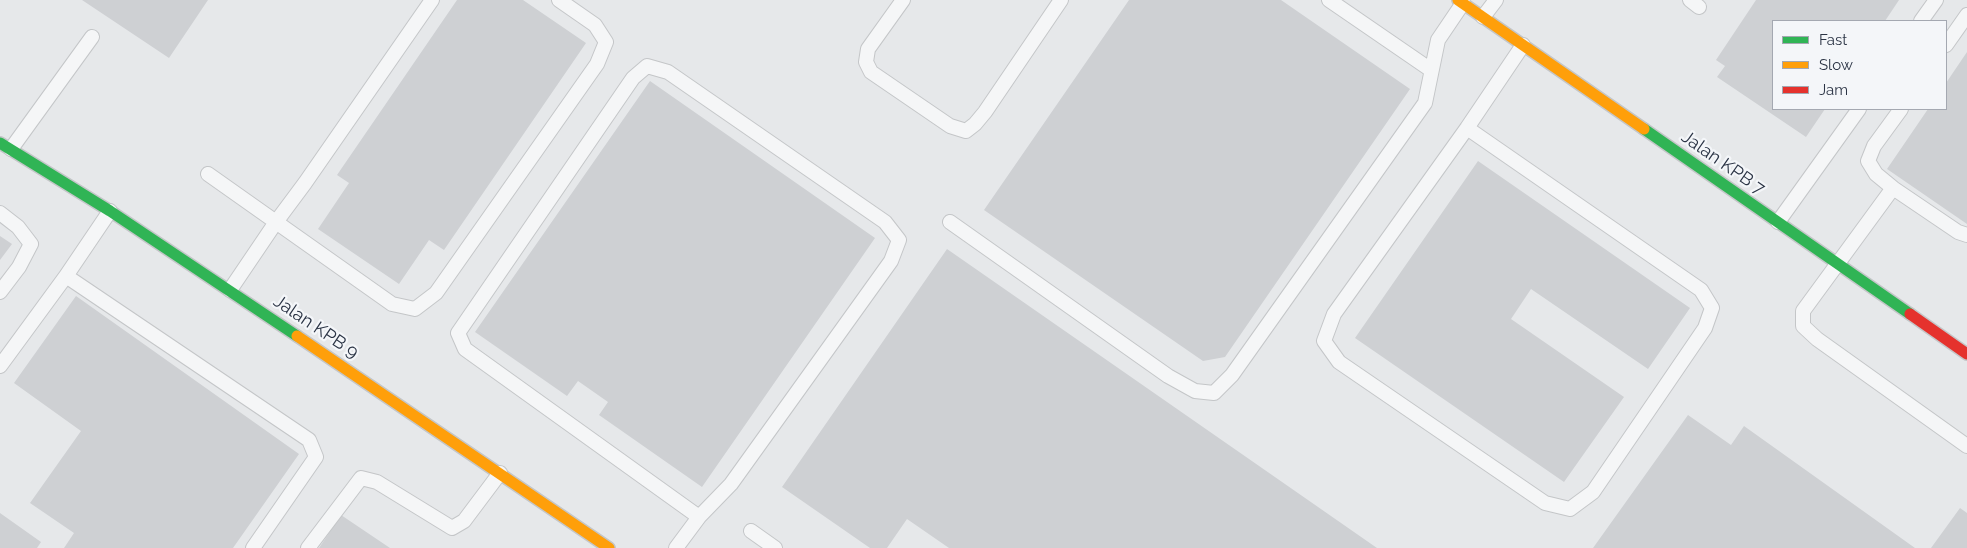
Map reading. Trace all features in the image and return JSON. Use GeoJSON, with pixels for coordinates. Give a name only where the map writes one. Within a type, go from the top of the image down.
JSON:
{"type":"FeatureCollection","features":[{"type":"Feature","properties":{"kind":"street","name":"Jalan KPB 7"},"geometry":{"type":"LineString","coordinates":[[1461,2],[1967,354]]}},
{"type":"Feature","properties":{"kind":"street","name":"Jalan KPB 9"},"geometry":{"type":"LineString","coordinates":[[5,146],[110,211],[230,290],[609,548]]}},
{"type":"Feature","properties":{"kind":"lane"},"geometry":{"type":"LineString","coordinates":[[230,290],[432,0]]}},
{"type":"Feature","properties":{"kind":"lane"},"geometry":{"type":"LineString","coordinates":[[208,174],[392,304],[415,309],[436,293],[597,64],[606,42],[595,25],[558,0]]}},
{"type":"Feature","properties":{"kind":"lane"},"geometry":{"type":"LineString","coordinates":[[903,0],[868,49],[866,62],[871,72],[950,126],[966,131],[985,112],[1061,0]]}},
{"type":"Feature","properties":{"kind":"lane"},"geometry":{"type":"LineString","coordinates":[[1329,0],[1431,70]]}},
{"type":"Feature","properties":{"kind":"lane"},"geometry":{"type":"LineString","coordinates":[[1483,17],[1496,0]]}},
{"type":"Feature","properties":{"kind":"lane"},"geometry":{"type":"LineString","coordinates":[[1922,20],[1936,0]]}},
{"type":"Feature","properties":{"kind":"lane"},"geometry":{"type":"LineString","coordinates":[[950,222],[1168,376],[1195,391],[1214,393],[1232,375],[1425,103],[1438,40],[1461,2]]}},
{"type":"Feature","properties":{"kind":"lane"},"geometry":{"type":"LineString","coordinates":[[1947,44],[1967,15]]}},
{"type":"Feature","properties":{"kind":"lane"},"geometry":{"type":"LineString","coordinates":[[5,146],[92,37]]}},
{"type":"Feature","properties":{"kind":"lane"},"geometry":{"type":"LineString","coordinates":[[1467,128],[1701,290],[1712,308],[1705,328],[1592,492],[1570,509],[1545,503],[1339,362],[1324,341],[1334,314],[1467,128],[1522,45]]}},
{"type":"Feature","properties":{"kind":"lane"},"geometry":{"type":"LineString","coordinates":[[676,548],[699,517],[731,484],[891,261],[899,240],[885,222],[668,72],[647,66],[634,78],[458,332],[465,349],[699,517]]}},
{"type":"Feature","properties":{"kind":"lane"},"geometry":{"type":"LineString","coordinates":[[1778,222],[1858,110]]}},
{"type":"Feature","properties":{"kind":"lane"},"geometry":{"type":"LineString","coordinates":[[1900,110],[1874,146],[1868,162],[1876,174],[1893,188],[1958,232],[1967,235]]}},
{"type":"Feature","properties":{"kind":"lane"},"geometry":{"type":"LineString","coordinates":[[1893,188],[1803,311],[1803,326],[1817,339],[1967,446]]}},
{"type":"Feature","properties":{"kind":"lane"},"geometry":{"type":"LineString","coordinates":[[0,366],[66,276],[110,211]]}},
{"type":"Feature","properties":{"kind":"lane"},"geometry":{"type":"LineString","coordinates":[[0,213],[18,227],[30,244],[19,267],[0,292]]}},
{"type":"Feature","properties":{"kind":"lane"},"geometry":{"type":"LineString","coordinates":[[66,276],[309,440],[316,456],[253,548]]}},
{"type":"Feature","properties":{"kind":"lane"},"geometry":{"type":"LineString","coordinates":[[308,548],[360,478],[377,482],[452,528],[464,521],[500,473]]}},
{"type":"Feature","properties":{"kind":"lane"},"geometry":{"type":"LineString","coordinates":[[752,532],[775,548]]}},
{"type":"Feature","properties":{"kind":"building"},"geometry":{"type":"Polygon","coordinates":[[[82,0],[208,0],[169,58],[82,0]]]}},
{"type":"Feature","properties":{"kind":"building"},"geometry":{"type":"Polygon","coordinates":[[[457,0],[523,0],[586,43],[444,250],[429,240],[399,284],[318,229],[349,183],[337,175],[457,0]]]}},
{"type":"Feature","properties":{"kind":"building"},"geometry":{"type":"Polygon","coordinates":[[[1129,0],[1281,0],[1410,89],[1225,357],[1203,361],[984,210],[1129,0]]]}},
{"type":"Feature","properties":{"kind":"building"},"geometry":{"type":"Polygon","coordinates":[[[1756,0],[1899,0],[1886,20],[1772,20],[1772,110],[1824,110],[1806,137],[1717,77],[1725,66],[1716,60],[1756,0]]]}},
{"type":"Feature","properties":{"kind":"building"},"geometry":{"type":"Polygon","coordinates":[[[1967,52],[1967,224],[1887,169],[1927,110],[1947,110],[1947,82],[1967,52]]]}},
{"type":"Feature","properties":{"kind":"building"},"geometry":{"type":"Polygon","coordinates":[[[650,81],[875,238],[702,487],[599,415],[608,402],[578,381],[567,396],[475,332],[650,81]]]}},
{"type":"Feature","properties":{"kind":"building"},"geometry":{"type":"Polygon","coordinates":[[[1478,161],[1690,308],[1648,369],[1531,289],[1511,319],[1624,397],[1564,482],[1355,338],[1478,161]]]}},
{"type":"Feature","properties":{"kind":"building"},"geometry":{"type":"Polygon","coordinates":[[[0,236],[12,244],[0,260],[0,236]]]}},
{"type":"Feature","properties":{"kind":"building"},"geometry":{"type":"Polygon","coordinates":[[[947,249],[1377,548],[949,548],[907,519],[887,548],[870,548],[782,487],[947,249]]]}},
{"type":"Feature","properties":{"kind":"building"},"geometry":{"type":"Polygon","coordinates":[[[76,296],[299,454],[233,548],[64,548],[74,533],[30,503],[81,431],[14,383],[76,296]]]}},
{"type":"Feature","properties":{"kind":"building"},"geometry":{"type":"Polygon","coordinates":[[[1688,415],[1731,445],[1744,426],[1915,548],[1593,548],[1688,415]]]}},
{"type":"Feature","properties":{"kind":"building"},"geometry":{"type":"Polygon","coordinates":[[[1960,508],[1967,513],[1967,548],[1931,548],[1960,508]]]}},
{"type":"Feature","properties":{"kind":"building"},"geometry":{"type":"Polygon","coordinates":[[[0,513],[41,542],[37,548],[0,548],[0,513]]]}},
{"type":"Feature","properties":{"kind":"building"},"geometry":{"type":"Polygon","coordinates":[[[341,515],[390,548],[319,548],[341,515]]]}},
{"type":"Feature","properties":{"kind":"traffic: fast"},"geometry":{"type":"LineString","coordinates":[[1644,129],[1910,314]]}},
{"type":"Feature","properties":{"kind":"traffic: fast"},"geometry":{"type":"LineString","coordinates":[[0,143],[110,211],[297,336]]}},
{"type":"Feature","properties":{"kind":"traffic: slow"},"geometry":{"type":"LineString","coordinates":[[1458,0],[1644,129]]}},
{"type":"Feature","properties":{"kind":"traffic: slow"},"geometry":{"type":"LineString","coordinates":[[297,336],[609,548]]}},
{"type":"Feature","properties":{"kind":"traffic: jam"},"geometry":{"type":"LineString","coordinates":[[1910,314],[1967,354]]}}]}
